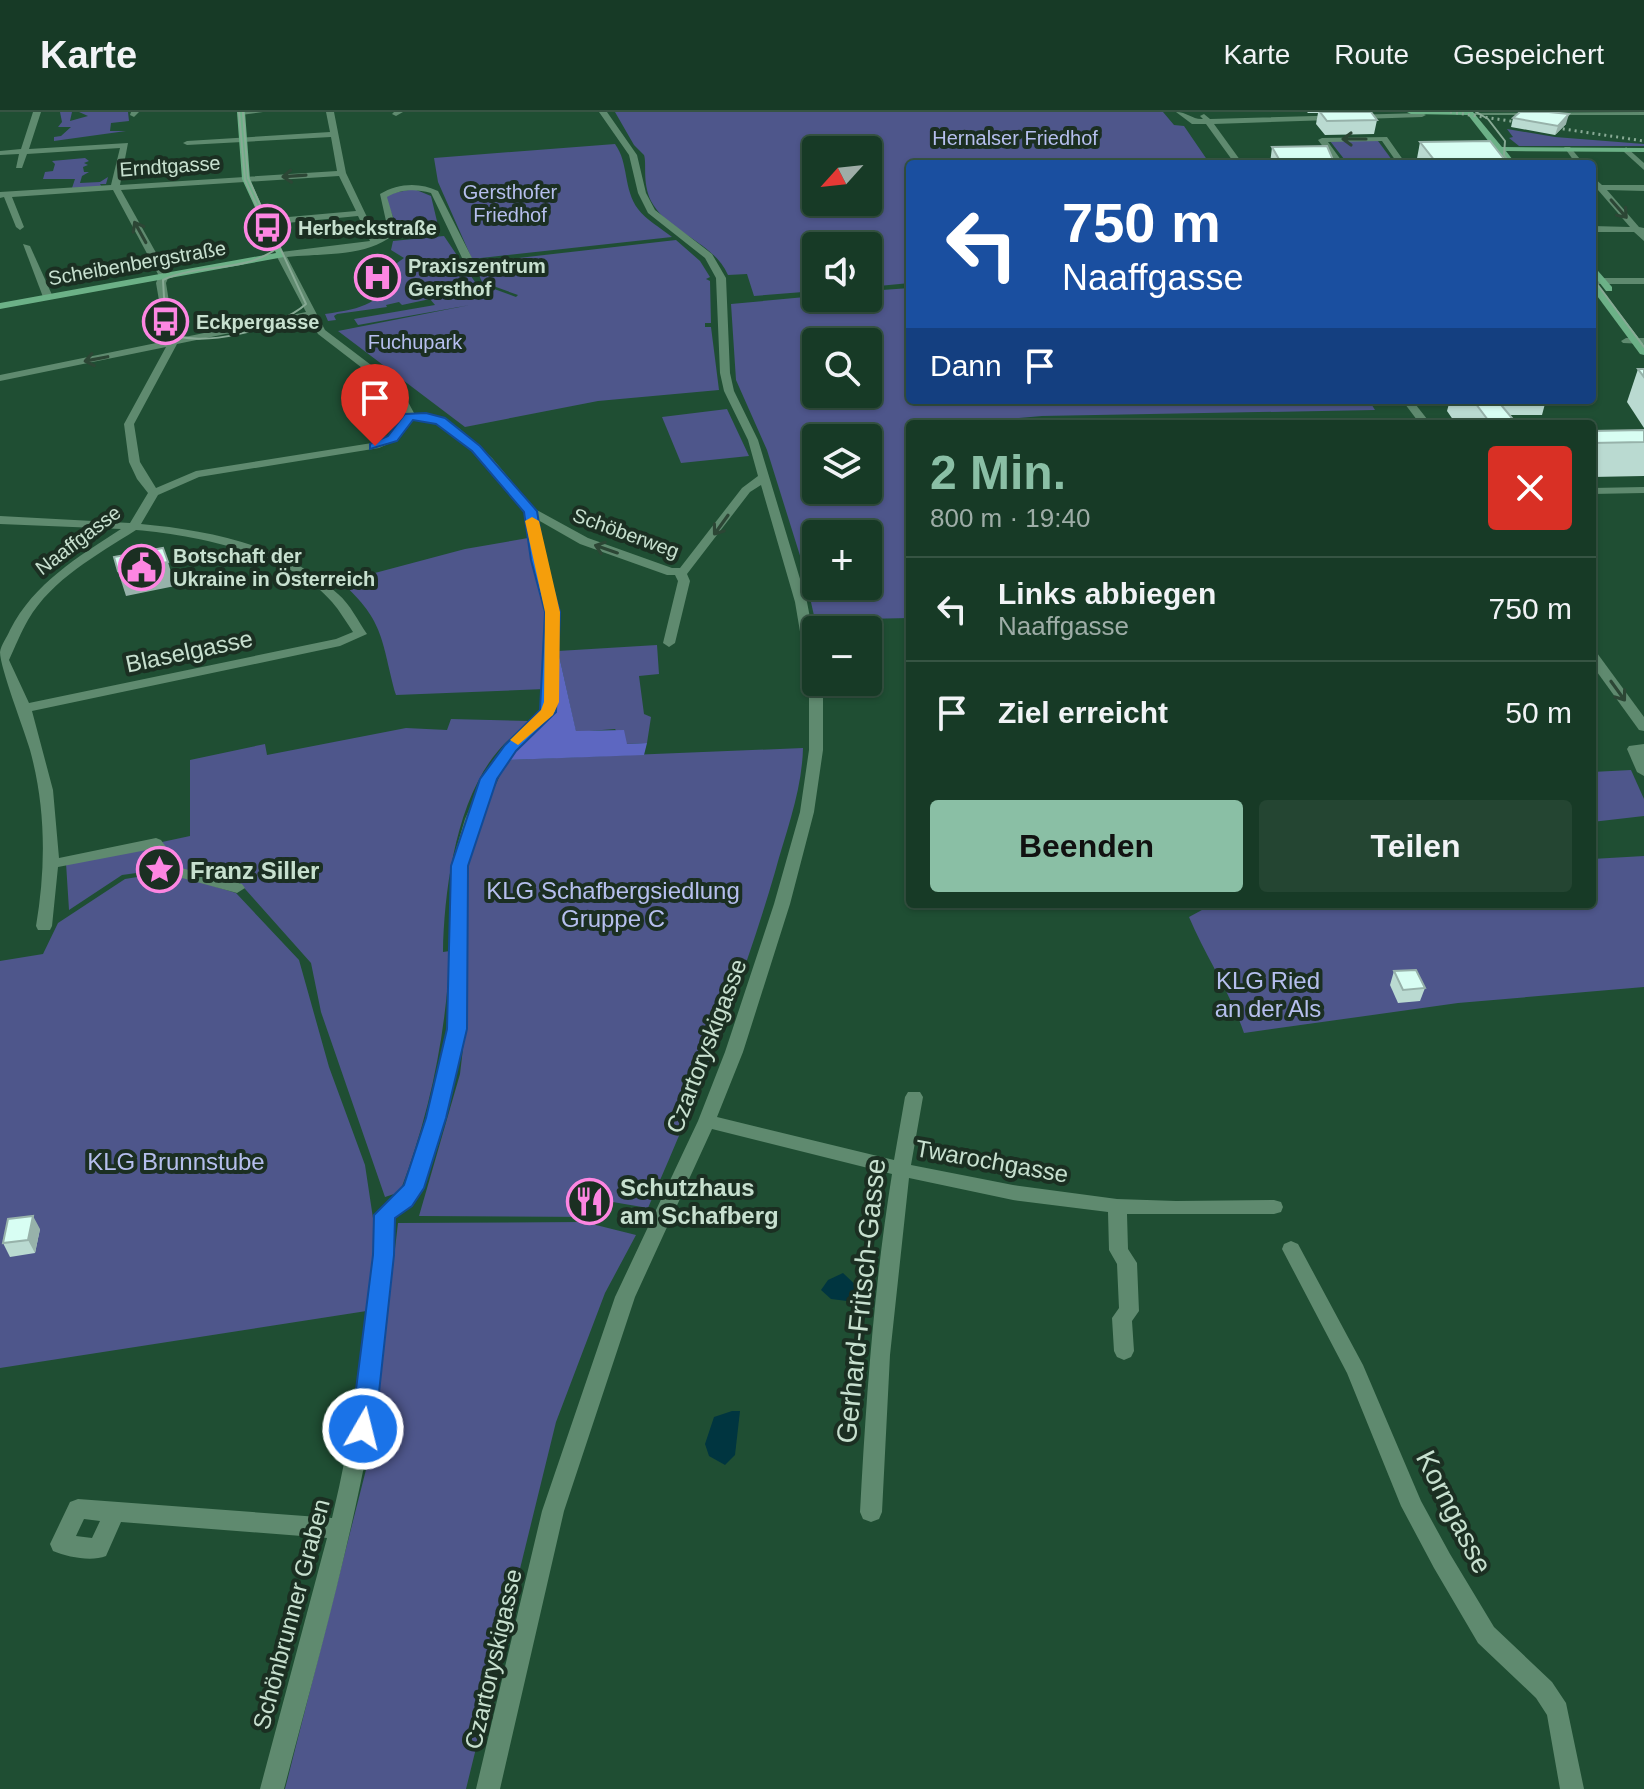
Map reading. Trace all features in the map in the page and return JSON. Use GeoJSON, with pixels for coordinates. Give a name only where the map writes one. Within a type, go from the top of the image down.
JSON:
{"type":"FeatureCollection","features":[{"type":"Feature","properties":{"kind":"street"},"geometry":{"type":"LineString","coordinates":[[19,166],[37,112]]}},
{"type":"Feature","properties":{"kind":"street"},"geometry":{"type":"LineString","coordinates":[[259,112],[241,112],[246,179],[310,314],[326,337],[396,389],[410,416]]}},
{"type":"Feature","properties":{"kind":"street"},"geometry":{"type":"LineString","coordinates":[[330,112],[342,173],[375,242],[393,233],[383,198],[385,194],[407,187],[423,188],[434,191],[439,198],[452,234],[468,260]]}},
{"type":"Feature","properties":{"kind":"street","name":"Czartoryskigasse"},"geometry":{"type":"LineString","coordinates":[[488,1789],[550,1524],[589,1398],[625,1297],[707,1121],[734,1052],[782,904],[807,812],[816,750],[817,707],[811,651],[779,521],[753,440],[729,391],[720,274],[709,256],[651,211],[642,193],[633,155],[603,112]]}},
{"type":"Feature","properties":{"kind":"street"},"geometry":{"type":"LineString","coordinates":[[1180,112],[1190,121],[1305,115],[1644,113]]}},
{"type":"Feature","properties":{"kind":"street"},"geometry":{"type":"LineString","coordinates":[[1201,112],[1236,160]]}},
{"type":"Feature","properties":{"kind":"street"},"geometry":{"type":"LineString","coordinates":[[1234,112],[1242,120]]}},
{"type":"Feature","properties":{"kind":"street"},"geometry":{"type":"LineString","coordinates":[[1411,112],[1422,115]]}},
{"type":"Feature","properties":{"kind":"street"},"geometry":{"type":"LineString","coordinates":[[1466,113],[1507,160]]}},
{"type":"Feature","properties":{"kind":"street"},"geometry":{"type":"LineString","coordinates":[[187,143],[334,134]]}},
{"type":"Feature","properties":{"kind":"street"},"geometry":{"type":"LineString","coordinates":[[1337,160],[1322,140],[1384,139],[1399,160]]}},
{"type":"Feature","properties":{"kind":"street"},"geometry":{"type":"LineString","coordinates":[[0,153],[125,145],[115,187],[164,276],[161,283],[172,344]]}},
{"type":"Feature","properties":{"kind":"street"},"geometry":{"type":"LineString","coordinates":[[1495,149],[1644,150]]}},
{"type":"Feature","properties":{"kind":"street"},"geometry":{"type":"LineString","coordinates":[[1495,149],[1500,160]]}},
{"type":"Feature","properties":{"kind":"street"},"geometry":{"type":"LineString","coordinates":[[1567,149],[1577,160]]}},
{"type":"Feature","properties":{"kind":"street"},"geometry":{"type":"LineString","coordinates":[[1626,149],[1644,168]]}},
{"type":"Feature","properties":{"kind":"street","name":"Erndtgasse"},"geometry":{"type":"LineString","coordinates":[[4,194],[342,173]]}},
{"type":"Feature","properties":{"kind":"street"},"geometry":{"type":"LineString","coordinates":[[1596,187],[1644,188]]}},
{"type":"Feature","properties":{"kind":"street"},"geometry":{"type":"LineString","coordinates":[[1596,187],[1642,233]]}},
{"type":"Feature","properties":{"kind":"street"},"geometry":{"type":"LineString","coordinates":[[4,194],[20,227]]}},
{"type":"Feature","properties":{"kind":"street"},"geometry":{"type":"LineString","coordinates":[[266,222],[361,213]]}},
{"type":"Feature","properties":{"kind":"street"},"geometry":{"type":"LineString","coordinates":[[1596,229],[1642,233]]}},
{"type":"Feature","properties":{"kind":"street","name":"Scheibenbergstraße"},"geometry":{"type":"LineString","coordinates":[[0,306],[281,255],[375,242]]}},
{"type":"Feature","properties":{"kind":"street"},"geometry":{"type":"LineString","coordinates":[[26,246],[48,297]]}},
{"type":"Feature","properties":{"kind":"street"},"geometry":{"type":"LineString","coordinates":[[1596,282],[1644,281]]}},
{"type":"Feature","properties":{"kind":"street"},"geometry":{"type":"LineString","coordinates":[[1596,282],[1644,352]]}},
{"type":"Feature","properties":{"kind":"street"},"geometry":{"type":"LineString","coordinates":[[0,378],[310,314]]}},
{"type":"Feature","properties":{"kind":"street"},"geometry":{"type":"LineString","coordinates":[[172,344],[129,424],[128,436],[141,477],[154,493],[196,474],[375,446],[393,438],[410,416]]}},
{"type":"Feature","properties":{"kind":"street"},"geometry":{"type":"LineString","coordinates":[[1410,404],[1423,420]]}},
{"type":"Feature","properties":{"kind":"street"},"geometry":{"type":"LineString","coordinates":[[410,416],[441,421],[456,431],[488,460],[531,511]]}},
{"type":"Feature","properties":{"kind":"street","name":"Schöberweg"},"geometry":{"type":"LineString","coordinates":[[531,511],[584,541],[680,572],[689,568],[746,490],[764,477]]}},
{"type":"Feature","properties":{"kind":"street"},"geometry":{"type":"LineString","coordinates":[[1596,491],[1644,490]]}},
{"type":"Feature","properties":{"kind":"street","name":"Naaffgasse"},"geometry":{"type":"LineString","coordinates":[[44,926],[51,864],[43,772],[25,708],[1,660],[23,617],[43,592],[68,569],[134,526],[154,493]]}},
{"type":"Feature","properties":{"kind":"street","name":"Schönbrunner Graben"},"geometry":{"type":"LineString","coordinates":[[272,1789],[358,1457],[371,1373],[384,1215],[405,1200],[414,1188],[436,1118],[457,1029],[459,866],[489,779],[510,748],[548,712],[551,702],[552,612],[538,560],[531,511]]}},
{"type":"Feature","properties":{"kind":"street"},"geometry":{"type":"LineString","coordinates":[[0,520],[134,526]]}},
{"type":"Feature","properties":{"kind":"street","name":"Blaselgasse"},"geometry":{"type":"LineString","coordinates":[[25,708],[340,642],[361,634],[345,608],[329,593],[286,565],[236,545],[134,526]]}},
{"type":"Feature","properties":{"kind":"street"},"geometry":{"type":"LineString","coordinates":[[669,643],[684,581],[680,572]]}},
{"type":"Feature","properties":{"kind":"street"},"geometry":{"type":"LineString","coordinates":[[1596,661],[1644,727]]}},
{"type":"Feature","properties":{"kind":"street"},"geometry":{"type":"LineString","coordinates":[[1644,748],[1634,749],[1644,772]]}},
{"type":"Feature","properties":{"kind":"street"},"geometry":{"type":"LineString","coordinates":[[51,864],[156,843],[176,872],[237,888]]}},
{"type":"Feature","properties":{"kind":"street","name":"Gerhard-Fritsch-Gasse"},"geometry":{"type":"LineString","coordinates":[[871,1512],[877,1391],[901,1168],[914,1097]]}},
{"type":"Feature","properties":{"kind":"street","name":"Twarochgasse"},"geometry":{"type":"LineString","coordinates":[[707,1121],[985,1187],[1117,1206],[1274,1207]]}},
{"type":"Feature","properties":{"kind":"street"},"geometry":{"type":"LineString","coordinates":[[1117,1206],[1119,1250],[1127,1263],[1129,1311],[1122,1318],[1124,1351]]}},
{"type":"Feature","properties":{"kind":"street","name":"Korngasse"},"geometry":{"type":"LineString","coordinates":[[1291,1249],[1356,1371],[1412,1506],[1442,1561],[1486,1635],[1544,1690],[1558,1711],[1572,1789]]}},
{"type":"Feature","properties":{"kind":"street"},"geometry":{"type":"LineString","coordinates":[[115,1512],[341,1529]]}},
{"type":"Feature","properties":{"kind":"green space"},"geometry":{"type":"Polygon","coordinates":[[[60,112],[72,112],[70,121],[88,116],[79,112],[128,112],[129,121],[111,123],[110,131],[126,131],[54,141],[54,137],[61,136],[71,127],[58,127],[62,122],[60,112]]]}},
{"type":"Feature","properties":{"kind":"green space","name":"Hernalser Friedhof"},"geometry":{"type":"Polygon","coordinates":[[[615,112],[1163,112],[1174,125],[1184,126],[1207,160],[906,160],[906,283],[882,286],[882,232],[802,232],[802,292],[754,296],[747,274],[728,275],[712,254],[659,212],[648,194],[644,155],[634,145],[615,112]]]}},
{"type":"Feature","properties":{"kind":"green space"},"geometry":{"type":"Polygon","coordinates":[[[1507,129],[1644,146],[1519,146],[1509,138],[1513,137],[1507,129]]]}},
{"type":"Feature","properties":{"kind":"green space"},"geometry":{"type":"Polygon","coordinates":[[[1330,141],[1378,141],[1392,160],[1345,160],[1330,141]]]}},
{"type":"Feature","properties":{"kind":"green space","name":"Gersthofer Friedhof"},"geometry":{"type":"Polygon","coordinates":[[[615,144],[633,201],[649,220],[672,237],[472,259],[438,182],[434,158],[615,144]]]}},
{"type":"Feature","properties":{"kind":"green space"},"geometry":{"type":"Polygon","coordinates":[[[85,158],[89,161],[84,163],[88,165],[83,167],[84,172],[89,172],[82,176],[80,183],[100,182],[108,177],[106,184],[100,184],[102,187],[72,188],[75,179],[43,179],[45,172],[53,171],[55,164],[52,161],[85,158]]]}},
{"type":"Feature","properties":{"kind":"green space"},"geometry":{"type":"Polygon","coordinates":[[[414,189],[431,196],[440,234],[392,239],[399,231],[386,200],[388,194],[414,189]]]}},
{"type":"Feature","properties":{"kind":"green space","name":"Fuchupark"},"geometry":{"type":"Polygon","coordinates":[[[444,236],[475,282],[516,297],[518,295],[482,282],[474,263],[676,240],[700,261],[710,277],[706,279],[710,281],[711,323],[705,323],[705,327],[711,327],[719,390],[598,401],[465,427],[338,331],[470,305],[358,325],[354,319],[435,305],[430,299],[402,305],[399,302],[387,307],[337,314],[334,316],[336,320],[328,321],[325,314],[361,307],[385,290],[399,269],[397,263],[404,258],[391,250],[393,241],[444,236]]]}},
{"type":"Feature","properties":{"kind":"green space"},"geometry":{"type":"Polygon","coordinates":[[[906,288],[906,404],[1371,404],[1375,410],[1042,416],[1019,420],[906,420],[906,618],[814,616],[811,600],[882,600],[882,520],[802,520],[802,562],[767,450],[736,380],[731,304],[802,297],[802,312],[882,312],[882,290],[906,288]]]}},
{"type":"Feature","properties":{"kind":"green space"},"geometry":{"type":"Polygon","coordinates":[[[727,409],[749,456],[681,463],[662,417],[727,409]]]}},
{"type":"Feature","properties":{"kind":"green space"},"geometry":{"type":"Polygon","coordinates":[[[528,538],[549,630],[545,689],[396,695],[374,621],[356,596],[341,582],[465,549],[528,538]]]}},
{"type":"Feature","properties":{"kind":"green space"},"geometry":{"type":"Polygon","coordinates":[[[657,645],[659,674],[639,676],[644,714],[651,717],[647,743],[626,744],[615,729],[576,732],[558,651],[657,645]]]}},
{"type":"Feature","properties":{"kind":"green space"},"geometry":{"type":"Polygon","coordinates":[[[451,719],[529,721],[502,747],[484,771],[462,820],[446,902],[443,952],[450,951],[445,1013],[435,1073],[420,1133],[400,1192],[385,1197],[321,1012],[311,963],[238,881],[180,870],[162,842],[190,836],[190,760],[265,744],[267,755],[406,728],[447,730],[451,719]]]}},
{"type":"Feature","properties":{"kind":"green space","name":"KLG Schafbergsiedlung Gruppe C"},"geometry":{"type":"Polygon","coordinates":[[[803,748],[793,811],[748,958],[648,1208],[601,1200],[596,1217],[419,1216],[460,1074],[468,1006],[467,865],[476,828],[507,760],[803,748]]]}},
{"type":"Feature","properties":{"kind":"green space"},"geometry":{"type":"Polygon","coordinates":[[[1631,770],[1644,799],[1644,816],[1596,822],[1596,772],[1631,770]]]}},
{"type":"Feature","properties":{"kind":"green space"},"geometry":{"type":"Polygon","coordinates":[[[149,847],[165,869],[122,875],[69,910],[66,863],[149,847]]]}},
{"type":"Feature","properties":{"kind":"green space","name":"KLG Ried an der Als"},"geometry":{"type":"Polygon","coordinates":[[[1644,856],[1644,987],[1458,1003],[1244,1033],[1189,917],[1206,908],[1596,908],[1596,859],[1644,856]]]}},
{"type":"Feature","properties":{"kind":"green space","name":"KLG Brunnstube"},"geometry":{"type":"Polygon","coordinates":[[[168,872],[236,893],[299,960],[329,1067],[365,1165],[379,1258],[373,1310],[0,1368],[0,961],[43,954],[58,923],[125,879],[168,872]]]}},
{"type":"Feature","properties":{"kind":"green space"},"geometry":{"type":"Polygon","coordinates":[[[584,1222],[636,1235],[605,1293],[556,1422],[466,1789],[285,1789],[372,1446],[398,1223],[584,1222]]]}},
{"type":"Feature","properties":{"kind":"shaded area"},"geometry":{"type":"Polygon","coordinates":[[[558,651],[576,731],[624,730],[627,744],[647,743],[644,755],[507,760],[555,713],[558,651]]]}},
{"type":"Feature","properties":{"kind":"shaded area"},"geometry":{"type":"Polygon","coordinates":[[[843,1273],[861,1290],[862,1294],[855,1302],[831,1299],[821,1290],[828,1280],[843,1273]]]}},
{"type":"Feature","properties":{"kind":"shaded area"},"geometry":{"type":"Polygon","coordinates":[[[740,1411],[735,1455],[725,1465],[709,1456],[705,1444],[714,1417],[740,1411]]]}},
{"type":"Feature","properties":{"kind":"building"},"geometry":{"type":"Polygon","coordinates":[[[1320,112],[1371,112],[1377,120],[1327,121],[1320,112]]]}},
{"type":"Feature","properties":{"kind":"building"},"geometry":{"type":"Polygon","coordinates":[[[1520,112],[1569,114],[1558,126],[1513,118],[1520,112]]]}},
{"type":"Feature","properties":{"kind":"building"},"geometry":{"type":"Polygon","coordinates":[[[1490,141],[1505,160],[1434,160],[1420,142],[1490,141]]]}},
{"type":"Feature","properties":{"kind":"building"},"geometry":{"type":"Polygon","coordinates":[[[1327,146],[1333,160],[1279,160],[1272,147],[1327,146]]]}},
{"type":"Feature","properties":{"kind":"building"},"geometry":{"type":"Polygon","coordinates":[[[1476,404],[1500,404],[1514,420],[1488,420],[1476,404]]]}},
{"type":"Feature","properties":{"kind":"building"},"geometry":{"type":"Polygon","coordinates":[[[1644,430],[1644,442],[1596,443],[1596,431],[1644,430]]]}},
{"type":"Feature","properties":{"kind":"building"},"geometry":{"type":"Polygon","coordinates":[[[163,548],[168,562],[118,571],[114,557],[163,548]]]}},
{"type":"Feature","properties":{"kind":"building"},"geometry":{"type":"Polygon","coordinates":[[[1416,970],[1425,988],[1403,990],[1394,971],[1416,970]]]}},
{"type":"Feature","properties":{"kind":"building"},"geometry":{"type":"Polygon","coordinates":[[[33,1216],[28,1240],[3,1243],[8,1219],[33,1216]]]}},
{"type":"Feature","properties":{"kind":"tram line"},"geometry":{"type":"LineString","coordinates":[[239,112],[245,180],[276,249],[249,262],[191,271],[163,280],[166,332],[181,337],[218,338],[258,329],[306,304],[248,178],[243,112]]}},
{"type":"Feature","properties":{"kind":"tram line"},"geometry":{"type":"LineString","coordinates":[[1476,112],[1488,119],[1505,141],[1504,155],[1507,160]]}},
{"type":"Feature","properties":{"kind":"tram line"},"geometry":{"type":"LineString","coordinates":[[1596,282],[1644,347]]}},
{"type":"Feature","properties":{"kind":"railway"},"geometry":{"type":"LineString","coordinates":[[1450,112],[1644,141]]}},
{"type":"Feature","properties":{"kind":"slow traffic"},"geometry":{"type":"LineString","coordinates":[[518,740],[548,712],[551,702],[552,612],[538,560],[532,521]]}},
{"type":"Feature","properties":{"kind":"place","name":"Herbeckstraße"},"geometry":{"type":"Point","coordinates":[267,228]}},
{"type":"Feature","properties":{"kind":"place","name":"Praxiszentrum Gersthof"},"geometry":{"type":"Point","coordinates":[377,278]}},
{"type":"Feature","properties":{"kind":"place","name":"Eckpergasse"},"geometry":{"type":"Point","coordinates":[165,322]}},
{"type":"Feature","properties":{"kind":"place","name":"Botschaft der Ukraine in Österreich"},"geometry":{"type":"Point","coordinates":[142,567]}},
{"type":"Feature","properties":{"kind":"place","name":"Franz Siller"},"geometry":{"type":"Point","coordinates":[159,870]}},
{"type":"Feature","properties":{"kind":"place","name":"Schutzhaus am Schafberg"},"geometry":{"type":"Point","coordinates":[589,1201]}},
{"type":"Feature","properties":{"kind":"route"},"geometry":{"type":"LineString","coordinates":[[363,1429],[383,1255],[384,1215],[405,1200],[414,1188],[436,1118],[457,1029],[459,866],[472,819],[489,779],[510,748],[548,712],[551,702],[552,612],[538,560],[531,511],[488,460],[441,421],[410,416],[393,438],[375,446]]}}]}
